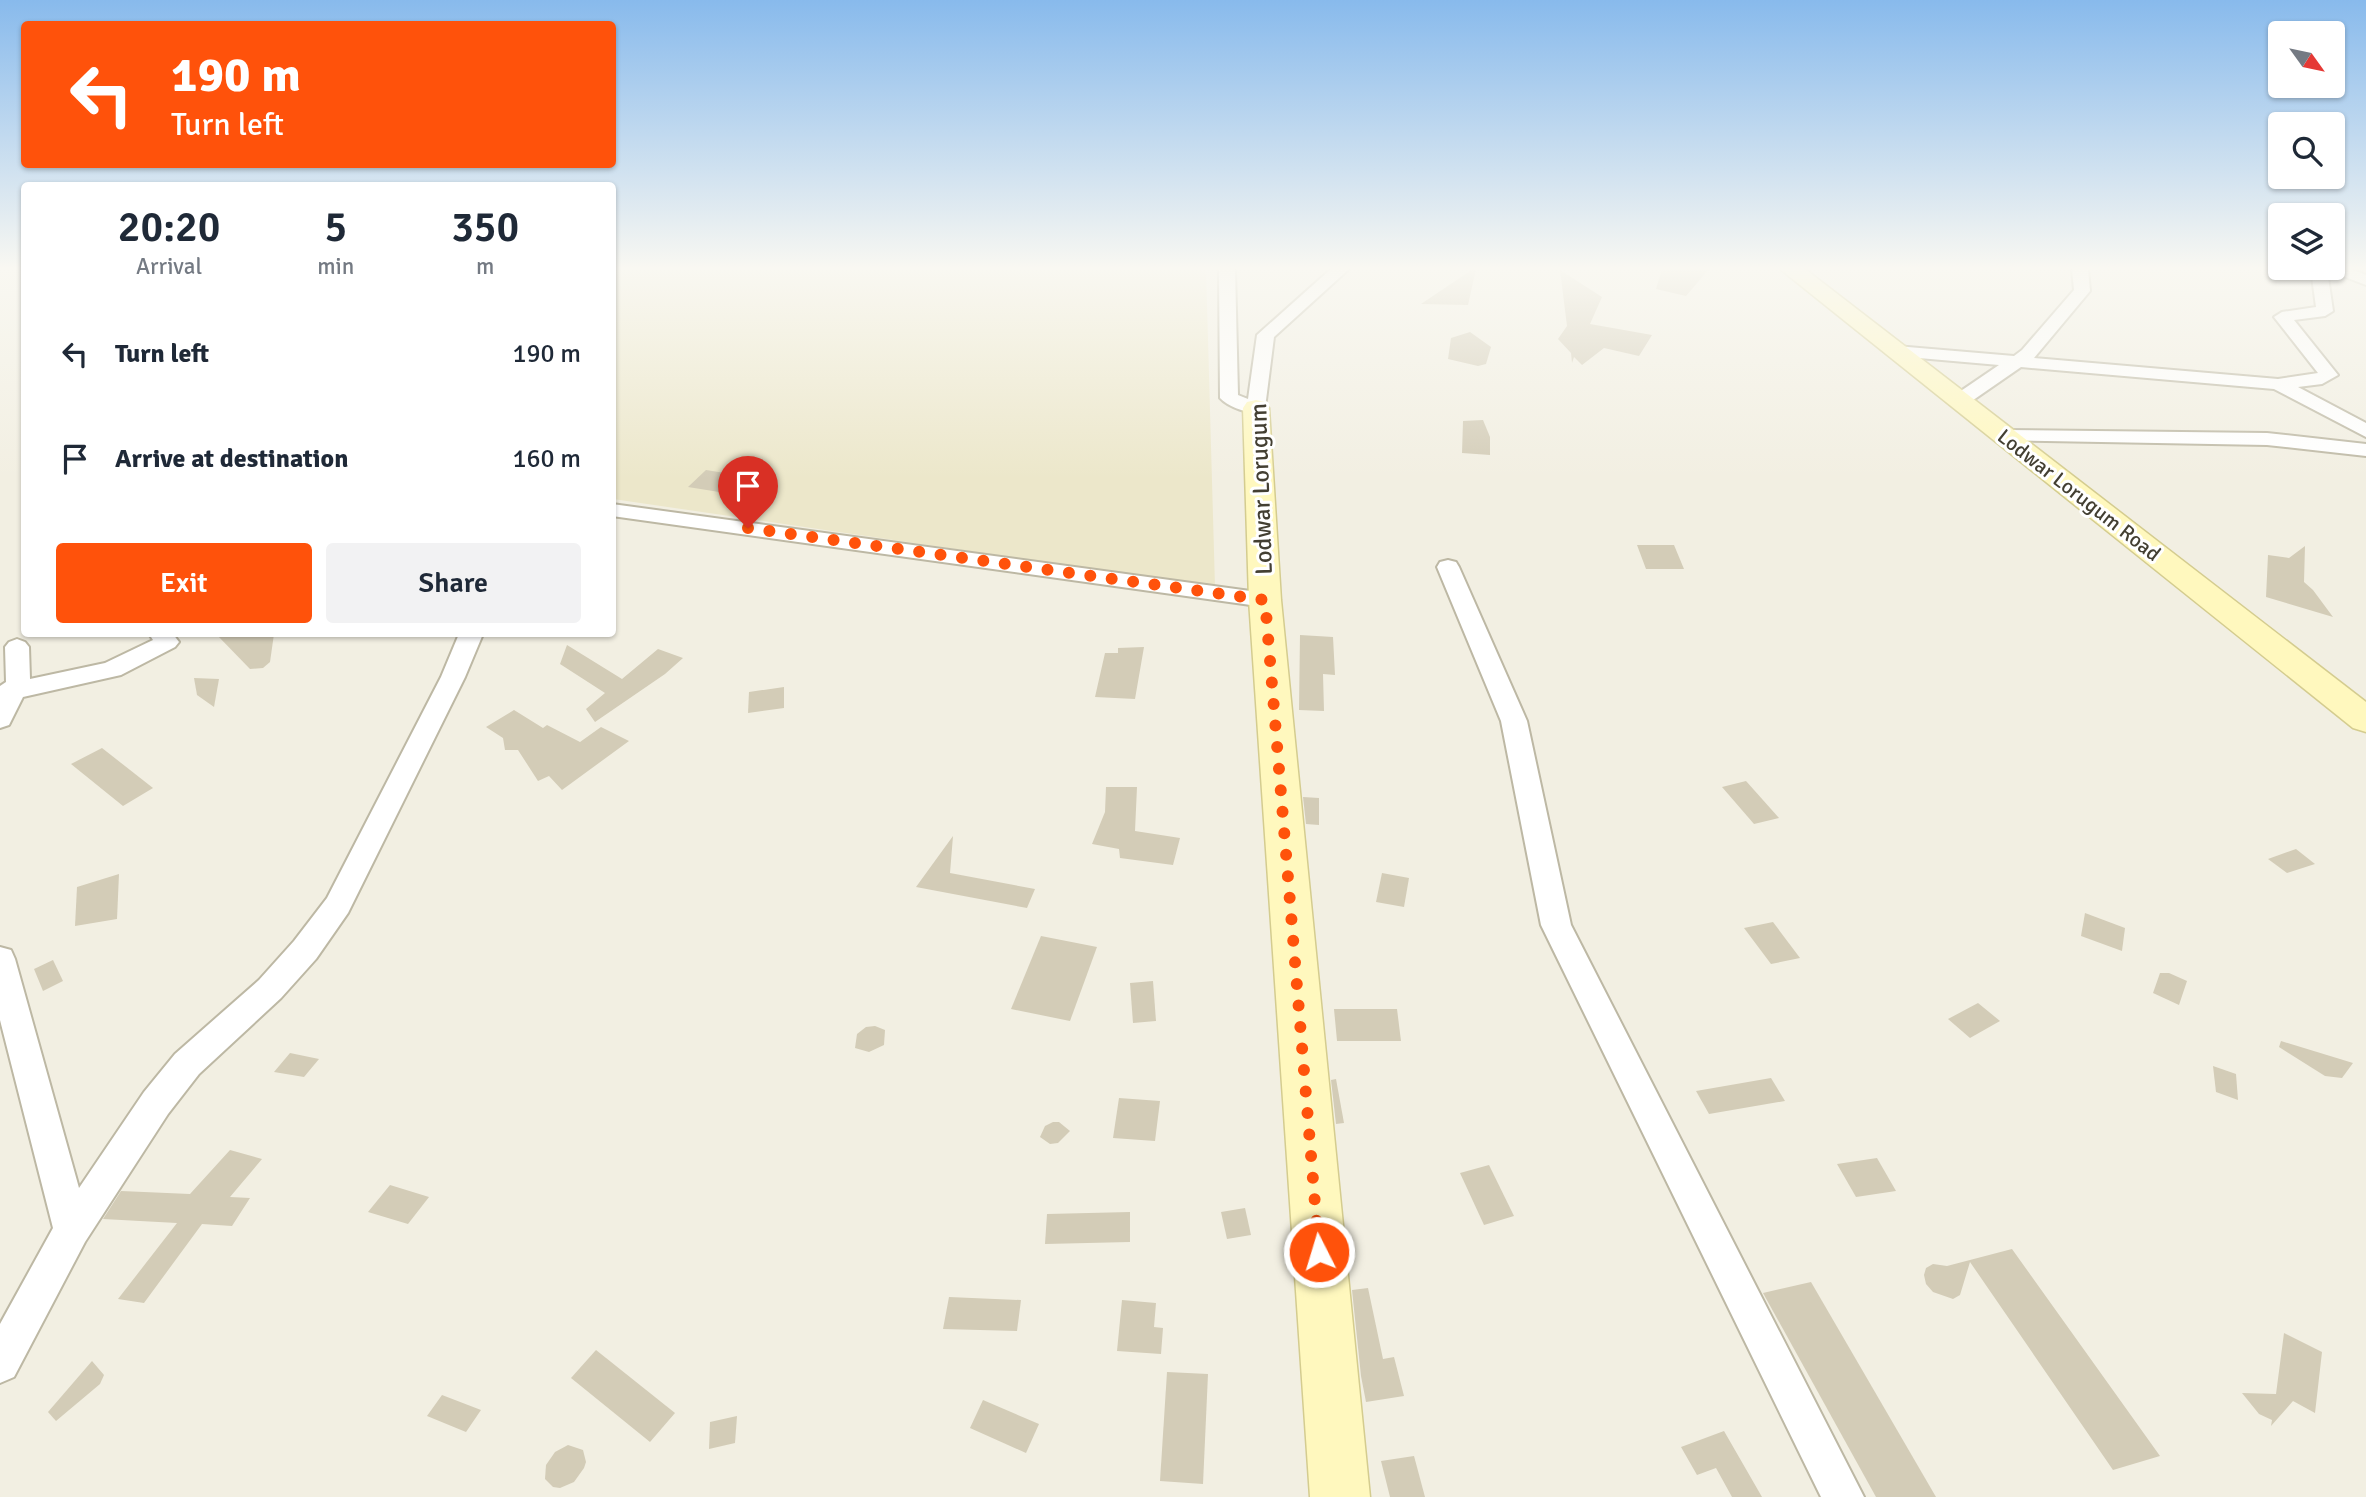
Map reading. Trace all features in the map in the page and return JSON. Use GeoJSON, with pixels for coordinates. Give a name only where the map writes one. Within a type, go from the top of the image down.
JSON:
{"type":"FeatureCollection","features":[{"type":"Feature","properties":{"kind":"street"},"geometry":{"type":"LineString","coordinates":[[1228,339],[1228,398],[1256,408]]}},
{"type":"Feature","properties":{"kind":"street","name":"Lodwar Lorugum"},"geometry":{"type":"LineString","coordinates":[[1265,339],[1256,408],[1265,600],[1340,1497]]}},
{"type":"Feature","properties":{"kind":"street","name":"Lodwar Lorugum Road"},"geometry":{"type":"LineString","coordinates":[[1879,339],[2364,714]]}},
{"type":"Feature","properties":{"kind":"street"},"geometry":{"type":"LineString","coordinates":[[1959,401],[2028,354],[2041,339]]}},
{"type":"Feature","properties":{"kind":"street"},"geometry":{"type":"LineString","coordinates":[[1895,351],[2278,384],[2316,380],[2329,374],[2300,339]]}},
{"type":"Feature","properties":{"kind":"street"},"geometry":{"type":"LineString","coordinates":[[2278,384],[2366,431]]}},
{"type":"Feature","properties":{"kind":"street"},"geometry":{"type":"LineString","coordinates":[[2005,436],[2267,439],[2366,450]]}},
{"type":"Feature","properties":{"kind":"street"},"geometry":{"type":"LineString","coordinates":[[616,511],[1265,600]]}},
{"type":"Feature","properties":{"kind":"street"},"geometry":{"type":"LineString","coordinates":[[1448,567],[1514,721],[1556,925],[1843,1497]]}},
{"type":"Feature","properties":{"kind":"street"},"geometry":{"type":"LineString","coordinates":[[6,693],[112,669],[167,642],[164,637]]}},
{"type":"Feature","properties":{"kind":"street"},"geometry":{"type":"LineString","coordinates":[[0,1363],[72,1230],[156,1103],[187,1064],[270,989],[305,950],[338,905],[453,677],[470,637]]}},
{"type":"Feature","properties":{"kind":"street"},"geometry":{"type":"LineString","coordinates":[[0,719],[6,693],[18,682],[18,645]]}},
{"type":"Feature","properties":{"kind":"street"},"geometry":{"type":"LineString","coordinates":[[0,959],[72,1230]]}},
{"type":"Feature","properties":{"kind":"shaded area"},"geometry":{"type":"Polygon","coordinates":[[[616,339],[1208,339],[1215,587],[616,499],[616,339]]]}},
{"type":"Feature","properties":{"kind":"building"},"geometry":{"type":"Polygon","coordinates":[[[1451,339],[1480,339],[1491,347],[1486,364],[1478,366],[1448,359],[1451,339]]]}},
{"type":"Feature","properties":{"kind":"building"},"geometry":{"type":"Polygon","coordinates":[[[1558,339],[1650,339],[1639,356],[1604,348],[1582,365],[1574,357],[1572,363],[1571,353],[1558,339]]]}},
{"type":"Feature","properties":{"kind":"building"},"geometry":{"type":"Polygon","coordinates":[[[1483,420],[1490,437],[1490,455],[1462,453],[1463,421],[1483,420]]]}},
{"type":"Feature","properties":{"kind":"building"},"geometry":{"type":"Polygon","coordinates":[[[706,470],[756,478],[738,495],[688,487],[706,470]]]}},
{"type":"Feature","properties":{"kind":"building"},"geometry":{"type":"Polygon","coordinates":[[[1637,545],[1674,545],[1684,569],[1646,569],[1637,545]]]}},
{"type":"Feature","properties":{"kind":"building"},"geometry":{"type":"Polygon","coordinates":[[[2305,546],[2304,582],[2333,617],[2266,597],[2268,555],[2289,558],[2305,546]]]}},
{"type":"Feature","properties":{"kind":"building"},"geometry":{"type":"Polygon","coordinates":[[[1300,635],[1333,637],[1335,675],[1323,674],[1324,711],[1299,710],[1300,635]]]}},
{"type":"Feature","properties":{"kind":"building"},"geometry":{"type":"Polygon","coordinates":[[[219,637],[274,637],[270,662],[263,668],[250,669],[219,637]]]}},
{"type":"Feature","properties":{"kind":"building"},"geometry":{"type":"Polygon","coordinates":[[[567,645],[622,679],[658,649],[683,658],[665,674],[595,722],[586,709],[605,693],[560,664],[567,645]]]}},
{"type":"Feature","properties":{"kind":"building"},"geometry":{"type":"Polygon","coordinates":[[[1144,647],[1135,699],[1095,697],[1105,653],[1118,653],[1118,648],[1144,647]]]}},
{"type":"Feature","properties":{"kind":"building"},"geometry":{"type":"Polygon","coordinates":[[[194,678],[219,679],[214,707],[197,695],[194,678]]]}},
{"type":"Feature","properties":{"kind":"building"},"geometry":{"type":"Polygon","coordinates":[[[784,687],[784,708],[748,713],[749,692],[784,687]]]}},
{"type":"Feature","properties":{"kind":"building"},"geometry":{"type":"Polygon","coordinates":[[[514,710],[543,728],[547,725],[580,742],[601,727],[629,741],[562,790],[549,776],[538,781],[518,750],[505,750],[503,738],[486,727],[514,710]]]}},
{"type":"Feature","properties":{"kind":"building"},"geometry":{"type":"Polygon","coordinates":[[[102,748],[153,788],[123,806],[71,764],[102,748]]]}},
{"type":"Feature","properties":{"kind":"building"},"geometry":{"type":"Polygon","coordinates":[[[1746,781],[1779,818],[1754,824],[1722,787],[1746,781]]]}},
{"type":"Feature","properties":{"kind":"building"},"geometry":{"type":"Polygon","coordinates":[[[1106,787],[1137,787],[1135,831],[1180,838],[1173,865],[1120,858],[1119,849],[1092,844],[1105,812],[1106,787]]]}},
{"type":"Feature","properties":{"kind":"building"},"geometry":{"type":"Polygon","coordinates":[[[1303,797],[1319,798],[1319,825],[1306,824],[1303,797]]]}},
{"type":"Feature","properties":{"kind":"building"},"geometry":{"type":"Polygon","coordinates":[[[953,836],[950,873],[1035,889],[1027,908],[916,887],[953,836]]]}},
{"type":"Feature","properties":{"kind":"building"},"geometry":{"type":"Polygon","coordinates":[[[2296,849],[2315,864],[2287,873],[2268,859],[2296,849]]]}},
{"type":"Feature","properties":{"kind":"building"},"geometry":{"type":"Polygon","coordinates":[[[1382,873],[1409,878],[1404,907],[1376,902],[1382,873]]]}},
{"type":"Feature","properties":{"kind":"building"},"geometry":{"type":"Polygon","coordinates":[[[119,874],[117,919],[75,926],[77,887],[119,874]]]}},
{"type":"Feature","properties":{"kind":"building"},"geometry":{"type":"Polygon","coordinates":[[[2085,913],[2125,928],[2122,951],[2081,936],[2085,913]]]}},
{"type":"Feature","properties":{"kind":"building"},"geometry":{"type":"Polygon","coordinates":[[[1773,922],[1800,958],[1771,964],[1744,928],[1773,922]]]}},
{"type":"Feature","properties":{"kind":"building"},"geometry":{"type":"Polygon","coordinates":[[[1041,936],[1097,947],[1070,1021],[1011,1009],[1041,936]]]}},
{"type":"Feature","properties":{"kind":"building"},"geometry":{"type":"Polygon","coordinates":[[[53,960],[63,981],[43,991],[34,969],[53,960]]]}},
{"type":"Feature","properties":{"kind":"building"},"geometry":{"type":"Polygon","coordinates":[[[2160,973],[2169,973],[2187,981],[2179,1005],[2153,993],[2160,973]]]}},
{"type":"Feature","properties":{"kind":"building"},"geometry":{"type":"Polygon","coordinates":[[[1153,981],[1156,1021],[1133,1023],[1130,983],[1153,981]]]}},
{"type":"Feature","properties":{"kind":"building"},"geometry":{"type":"Polygon","coordinates":[[[1978,1003],[2000,1021],[1970,1038],[1948,1019],[1978,1003]]]}},
{"type":"Feature","properties":{"kind":"building"},"geometry":{"type":"Polygon","coordinates":[[[1334,1009],[1397,1009],[1401,1041],[1337,1041],[1334,1009]]]}},
{"type":"Feature","properties":{"kind":"building"},"geometry":{"type":"Polygon","coordinates":[[[875,1026],[885,1030],[884,1045],[869,1052],[855,1048],[857,1034],[866,1027],[875,1026]]]}},
{"type":"Feature","properties":{"kind":"building"},"geometry":{"type":"Polygon","coordinates":[[[2281,1041],[2353,1063],[2342,1078],[2325,1076],[2279,1047],[2281,1041]]]}},
{"type":"Feature","properties":{"kind":"building"},"geometry":{"type":"Polygon","coordinates":[[[290,1053],[319,1059],[304,1077],[274,1072],[290,1053]]]}},
{"type":"Feature","properties":{"kind":"building"},"geometry":{"type":"Polygon","coordinates":[[[2213,1066],[2236,1074],[2238,1100],[2216,1092],[2213,1066]]]}},
{"type":"Feature","properties":{"kind":"building"},"geometry":{"type":"Polygon","coordinates":[[[1771,1078],[1785,1101],[1709,1114],[1696,1091],[1771,1078]]]}},
{"type":"Feature","properties":{"kind":"building"},"geometry":{"type":"Polygon","coordinates":[[[1336,1079],[1344,1123],[1336,1124],[1331,1080],[1336,1079]]]}},
{"type":"Feature","properties":{"kind":"building"},"geometry":{"type":"Polygon","coordinates":[[[1119,1098],[1160,1101],[1155,1141],[1113,1138],[1119,1098]]]}},
{"type":"Feature","properties":{"kind":"building"},"geometry":{"type":"Polygon","coordinates":[[[1059,1122],[1070,1131],[1058,1143],[1050,1144],[1040,1137],[1045,1126],[1059,1122]]]}},
{"type":"Feature","properties":{"kind":"building"},"geometry":{"type":"Polygon","coordinates":[[[230,1150],[262,1159],[230,1197],[250,1198],[232,1226],[202,1224],[144,1303],[118,1299],[177,1223],[103,1219],[121,1191],[190,1194],[230,1150]]]}},
{"type":"Feature","properties":{"kind":"building"},"geometry":{"type":"Polygon","coordinates":[[[1877,1158],[1896,1191],[1856,1197],[1837,1164],[1877,1158]]]}},
{"type":"Feature","properties":{"kind":"building"},"geometry":{"type":"Polygon","coordinates":[[[1489,1165],[1514,1216],[1484,1225],[1460,1173],[1489,1165]]]}},
{"type":"Feature","properties":{"kind":"building"},"geometry":{"type":"Polygon","coordinates":[[[390,1185],[429,1197],[408,1224],[368,1212],[390,1185]]]}},
{"type":"Feature","properties":{"kind":"building"},"geometry":{"type":"Polygon","coordinates":[[[1245,1208],[1251,1235],[1227,1239],[1221,1212],[1245,1208]]]}},
{"type":"Feature","properties":{"kind":"building"},"geometry":{"type":"Polygon","coordinates":[[[1130,1212],[1130,1242],[1045,1244],[1047,1214],[1130,1212]]]}},
{"type":"Feature","properties":{"kind":"building"},"geometry":{"type":"Polygon","coordinates":[[[2012,1249],[2160,1456],[2113,1470],[1970,1262],[1960,1295],[1953,1299],[1933,1292],[1926,1284],[1926,1268],[1933,1264],[1947,1266],[2012,1249]]]}},
{"type":"Feature","properties":{"kind":"building"},"geometry":{"type":"Polygon","coordinates":[[[1811,1282],[1936,1497],[1876,1497],[1763,1293],[1811,1282]]]}},
{"type":"Feature","properties":{"kind":"building"},"geometry":{"type":"Polygon","coordinates":[[[1368,1288],[1383,1359],[1394,1357],[1404,1396],[1366,1402],[1352,1290],[1368,1288]]]}},
{"type":"Feature","properties":{"kind":"building"},"geometry":{"type":"Polygon","coordinates":[[[949,1297],[1021,1300],[1017,1331],[943,1329],[949,1297]]]}},
{"type":"Feature","properties":{"kind":"building"},"geometry":{"type":"Polygon","coordinates":[[[1122,1300],[1156,1303],[1154,1327],[1163,1328],[1161,1354],[1117,1351],[1122,1300]]]}},
{"type":"Feature","properties":{"kind":"building"},"geometry":{"type":"Polygon","coordinates":[[[2284,1333],[2322,1352],[2315,1413],[2293,1401],[2271,1426],[2272,1420],[2259,1414],[2242,1393],[2276,1394],[2284,1333]]]}},
{"type":"Feature","properties":{"kind":"building"},"geometry":{"type":"Polygon","coordinates":[[[596,1350],[675,1413],[650,1442],[571,1378],[596,1350]]]}},
{"type":"Feature","properties":{"kind":"building"},"geometry":{"type":"Polygon","coordinates":[[[92,1361],[104,1375],[100,1384],[56,1421],[48,1412],[92,1361]]]}},
{"type":"Feature","properties":{"kind":"building"},"geometry":{"type":"Polygon","coordinates":[[[1167,1372],[1208,1374],[1203,1484],[1160,1481],[1167,1372]]]}},
{"type":"Feature","properties":{"kind":"building"},"geometry":{"type":"Polygon","coordinates":[[[442,1395],[481,1410],[466,1432],[427,1416],[442,1395]]]}},
{"type":"Feature","properties":{"kind":"building"},"geometry":{"type":"Polygon","coordinates":[[[983,1400],[1039,1424],[1026,1453],[970,1428],[983,1400]]]}},
{"type":"Feature","properties":{"kind":"building"},"geometry":{"type":"Polygon","coordinates":[[[737,1416],[735,1443],[709,1449],[710,1422],[737,1416]]]}},
{"type":"Feature","properties":{"kind":"building"},"geometry":{"type":"Polygon","coordinates":[[[1724,1431],[1762,1497],[1732,1497],[1716,1468],[1697,1475],[1681,1447],[1724,1431]]]}},
{"type":"Feature","properties":{"kind":"building"},"geometry":{"type":"Polygon","coordinates":[[[568,1445],[583,1450],[586,1462],[584,1468],[574,1482],[560,1488],[553,1487],[545,1479],[546,1465],[555,1452],[568,1445]]]}},
{"type":"Feature","properties":{"kind":"building"},"geometry":{"type":"Polygon","coordinates":[[[1414,1456],[1425,1497],[1390,1497],[1381,1461],[1414,1456]]]}},
{"type":"Feature","properties":{"kind":"route"},"geometry":{"type":"LineString","coordinates":[[748,528],[1265,600],[1319,1252]]}}]}
